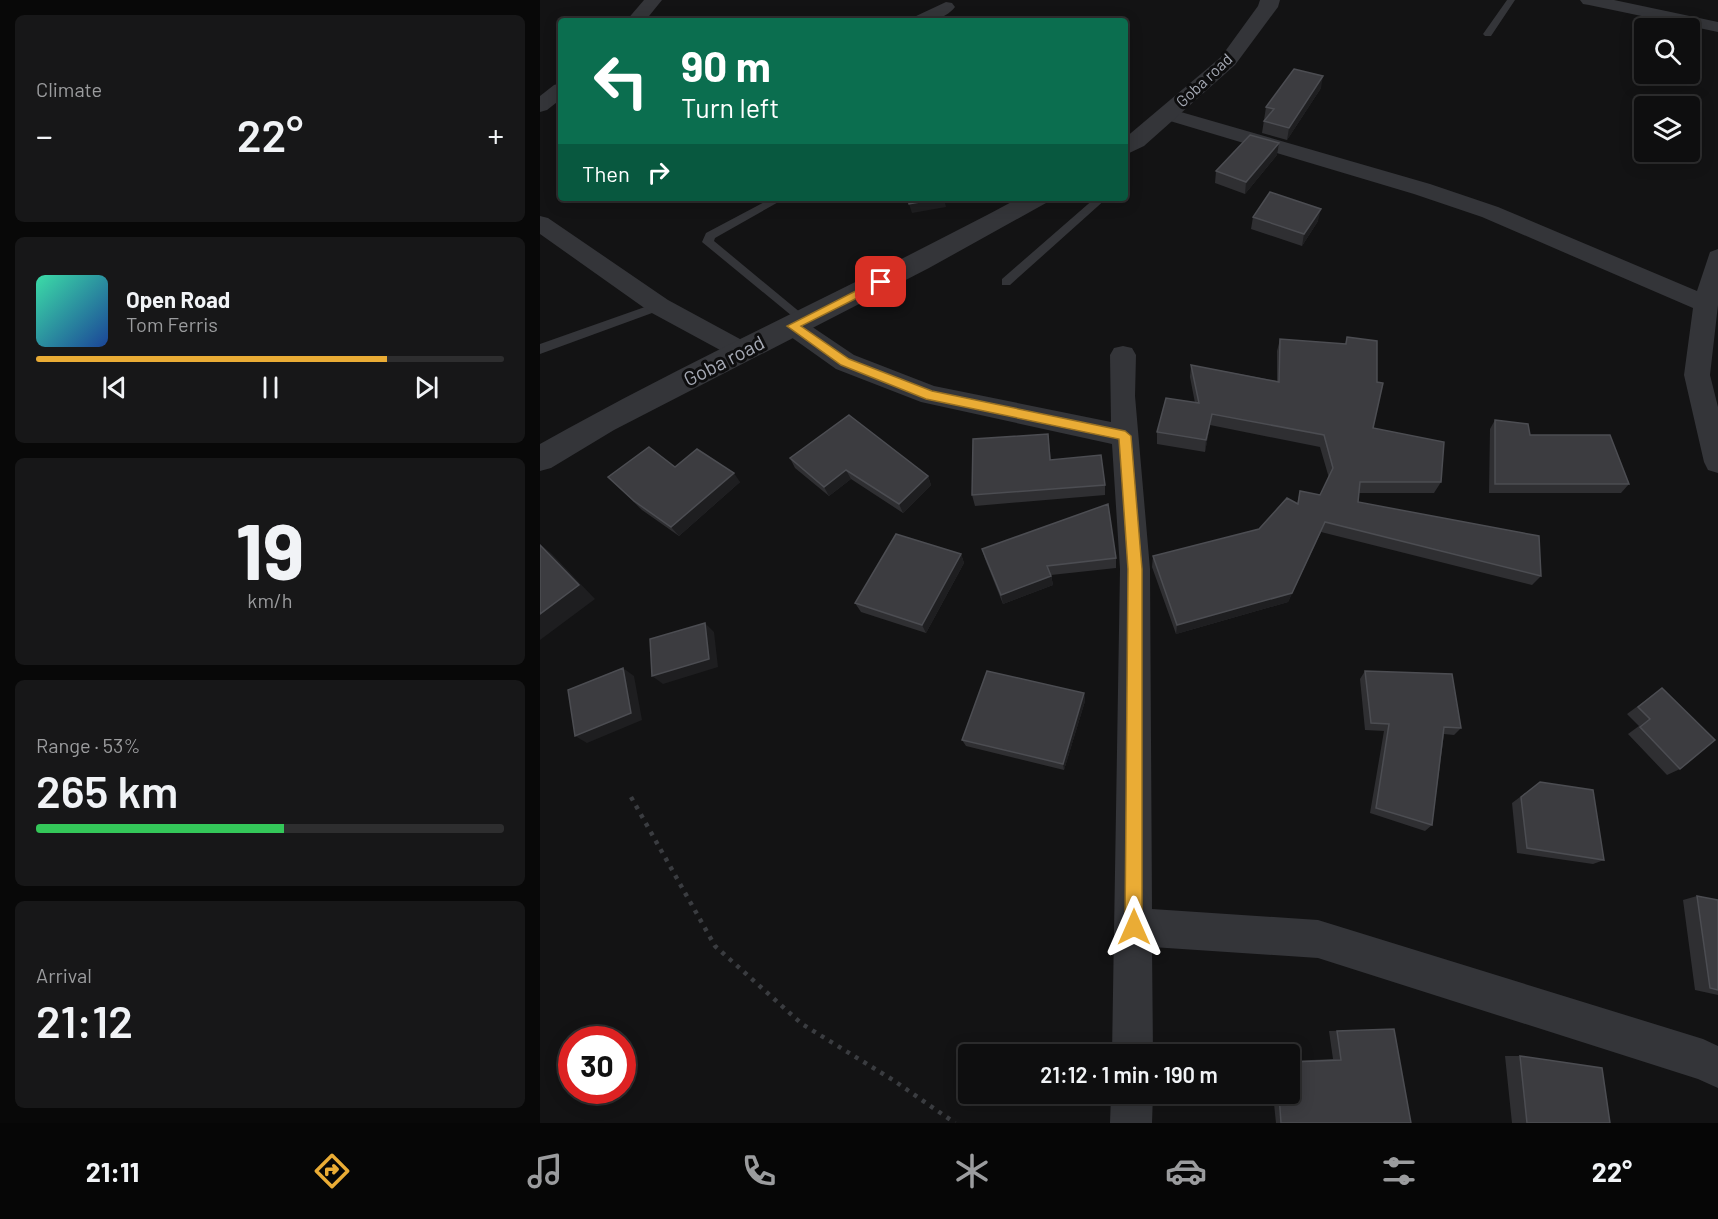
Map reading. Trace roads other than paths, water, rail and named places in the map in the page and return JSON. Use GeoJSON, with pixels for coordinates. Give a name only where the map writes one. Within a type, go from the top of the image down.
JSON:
{"type":"FeatureCollection","features":[{"type":"Feature","properties":{"kind":"street"},"geometry":{"type":"LineString","coordinates":[[638,18],[653,0]]}},
{"type":"Feature","properties":{"kind":"street","name":"Goba road"},"geometry":{"type":"LineString","coordinates":[[1128,146],[1228,61],[1268,7],[1270,0]]}},
{"type":"Feature","properties":{"kind":"street"},"geometry":{"type":"LineString","coordinates":[[1589,0],[1676,18]]}},
{"type":"Feature","properties":{"kind":"street"},"geometry":{"type":"LineString","coordinates":[[926,18],[946,7]]}},
{"type":"Feature","properties":{"kind":"street"},"geometry":{"type":"LineString","coordinates":[[1700,23],[1718,27]]}},
{"type":"Feature","properties":{"kind":"street"},"geometry":{"type":"LineString","coordinates":[[1700,27],[1718,46]]}},
{"type":"Feature","properties":{"kind":"street"},"geometry":{"type":"LineString","coordinates":[[540,106],[558,91]]}},
{"type":"Feature","properties":{"kind":"street"},"geometry":{"type":"LineString","coordinates":[[1167,114],[1422,189],[1490,212],[1706,304]]}},
{"type":"Feature","properties":{"kind":"street","name":"Goba road"},"geometry":{"type":"LineString","coordinates":[[540,459],[604,422],[920,262],[1032,201]]}},
{"type":"Feature","properties":{"kind":"street"},"geometry":{"type":"LineString","coordinates":[[540,223],[659,306],[742,351]]}},
{"type":"Feature","properties":{"kind":"street"},"geometry":{"type":"LineString","coordinates":[[1718,257],[1706,304],[1697,375],[1718,462]]}},
{"type":"Feature","properties":{"kind":"street"},"geometry":{"type":"LineString","coordinates":[[798,323],[845,362],[930,395],[1125,436]]}},
{"type":"Feature","properties":{"kind":"street"},"geometry":{"type":"LineString","coordinates":[[1123,355],[1122,396],[1135,569],[1132,1044]]}},
{"type":"Feature","properties":{"kind":"street"},"geometry":{"type":"LineString","coordinates":[[1134,927],[1318,939],[1703,1060],[1718,1067]]}},
{"type":"Feature","properties":{"kind":"street"},"geometry":{"type":"LineString","coordinates":[[1131,1123],[1132,1104]]}},
{"type":"Feature","properties":{"kind":"lane"},"geometry":{"type":"LineString","coordinates":[[1488,34],[1511,0]]}},
{"type":"Feature","properties":{"kind":"lane"},"geometry":{"type":"LineString","coordinates":[[775,201],[710,236],[708,242],[798,323]]}},
{"type":"Feature","properties":{"kind":"lane"},"geometry":{"type":"LineString","coordinates":[[1006,282],[1099,201]]}},
{"type":"Feature","properties":{"kind":"lane"},"geometry":{"type":"LineString","coordinates":[[540,349],[659,306]]}}]}
